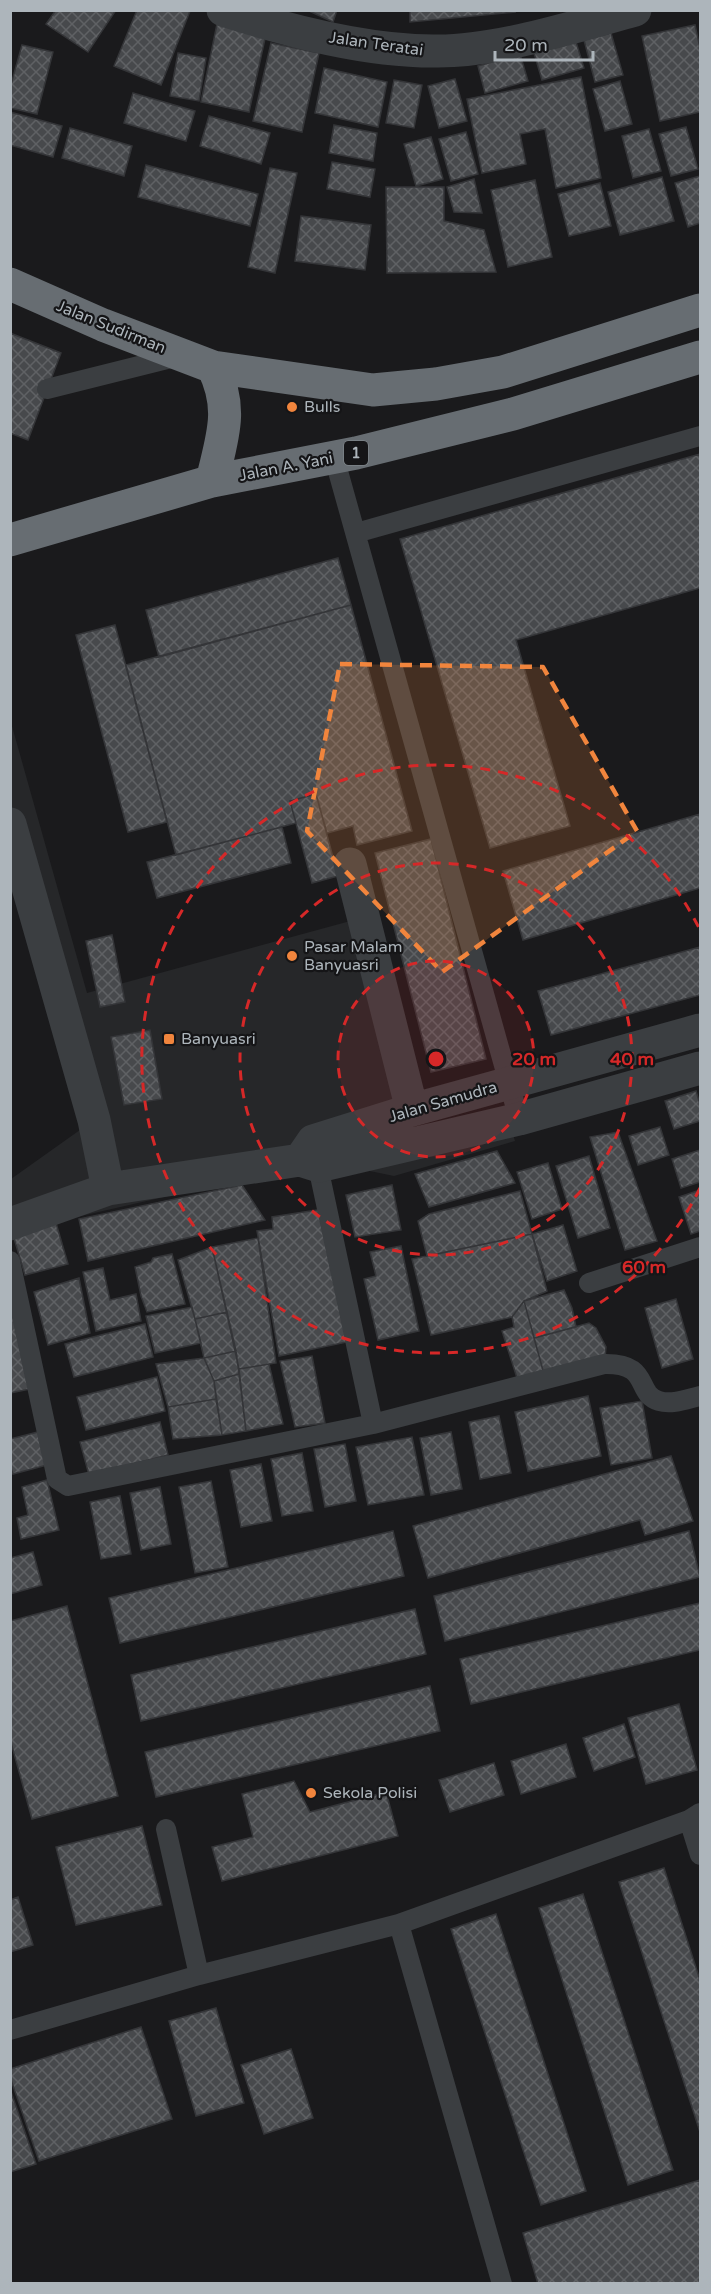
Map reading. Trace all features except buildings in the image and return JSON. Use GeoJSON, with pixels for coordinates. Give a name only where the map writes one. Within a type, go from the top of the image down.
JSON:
{"type":"FeatureCollection","features":[{"type":"Feature","properties":{"kind":"highway","name":"Jalan Sudirman"},"geometry":{"type":"LineString","coordinates":[[10,284],[104,325],[213,367]]}},
{"type":"Feature","properties":{"kind":"highway"},"geometry":{"type":"LineString","coordinates":[[213,367],[373,390],[436,384],[503,372],[700,310]]}},
{"type":"Feature","properties":{"kind":"highway","name":"Jalan A. Yani"},"geometry":{"type":"LineString","coordinates":[[10,540],[212,481],[334,457],[513,414],[700,357]]}},
{"type":"Feature","properties":{"kind":"highway"},"geometry":{"type":"LineString","coordinates":[[212,481],[223,435],[225,407],[223,386],[213,367]]}},
{"type":"Feature","properties":{"kind":"street","name":"Jalan Teratai"},"geometry":{"type":"LineString","coordinates":[[223,10],[328,38],[399,50],[440,51],[497,45],[636,10]]}},
{"type":"Feature","properties":{"kind":"street"},"geometry":{"type":"LineString","coordinates":[[10,824],[94,1120],[108,1189]]}},
{"type":"Feature","properties":{"kind":"street"},"geometry":{"type":"LineString","coordinates":[[350,864],[412,1110]]}},
{"type":"Feature","properties":{"kind":"street","name":"Jalan Samudra"},"geometry":{"type":"LineString","coordinates":[[310,1156],[412,1110],[700,1030]]}},
{"type":"Feature","properties":{"kind":"street","name":"Jalan Samudra"},"geometry":{"type":"LineString","coordinates":[[10,1224],[108,1189],[519,1119],[700,1068]]}},
{"type":"Feature","properties":{"kind":"lane"},"geometry":{"type":"LineString","coordinates":[[47,389],[182,355]]}},
{"type":"Feature","properties":{"kind":"lane"},"geometry":{"type":"LineString","coordinates":[[356,533],[700,436]]}},
{"type":"Feature","properties":{"kind":"lane"},"geometry":{"type":"LineString","coordinates":[[334,457],[519,1119]]}},
{"type":"Feature","properties":{"kind":"lane"},"geometry":{"type":"LineString","coordinates":[[310,1156],[373,1424]]}},
{"type":"Feature","properties":{"kind":"lane"},"geometry":{"type":"LineString","coordinates":[[589,1283],[700,1246]]}},
{"type":"Feature","properties":{"kind":"lane"},"geometry":{"type":"LineString","coordinates":[[10,1262],[57,1479],[65,1485],[373,1424],[604,1364],[619,1364],[630,1368],[638,1375],[651,1397],[657,1400],[675,1402],[700,1396]]}},
{"type":"Feature","properties":{"kind":"lane"},"geometry":{"type":"LineString","coordinates":[[10,2030],[199,1975],[399,1924],[695,1817],[700,1855]]}},
{"type":"Feature","properties":{"kind":"lane"},"geometry":{"type":"LineString","coordinates":[[166,1828],[199,1975]]}},
{"type":"Feature","properties":{"kind":"lane"},"geometry":{"type":"LineString","coordinates":[[399,1924],[502,2283]]}},
{"type":"Feature","properties":{"kind":"highlighted area"},"geometry":{"type":"Polygon","coordinates":[[[340,664],[543,667],[637,831],[442,972],[307,831],[340,664]]]}},
{"type":"Feature","properties":{"kind":"shaded area","name":"Pasar Malam Banyuasri"},"geometry":{"type":"Polygon","coordinates":[[[10,719],[87,993],[354,920],[414,1132],[505,1109],[515,1141],[394,1176],[321,1161],[11,1232],[11,1179],[94,1120],[11,824],[10,719]]]}},
{"type":"Feature","properties":{"kind":"place","name":"Bulls"},"geometry":{"type":"Point","coordinates":[292,407]}},
{"type":"Feature","properties":{"kind":"place","name":"Pasar Malam Banyuasri"},"geometry":{"type":"Point","coordinates":[292,956]}},
{"type":"Feature","properties":{"kind":"place","name":"Banyuasri"},"geometry":{"type":"Point","coordinates":[169,1039]}},
{"type":"Feature","properties":{"kind":"place","name":"Sekola Polisi"},"geometry":{"type":"Point","coordinates":[311,1793]}}]}
